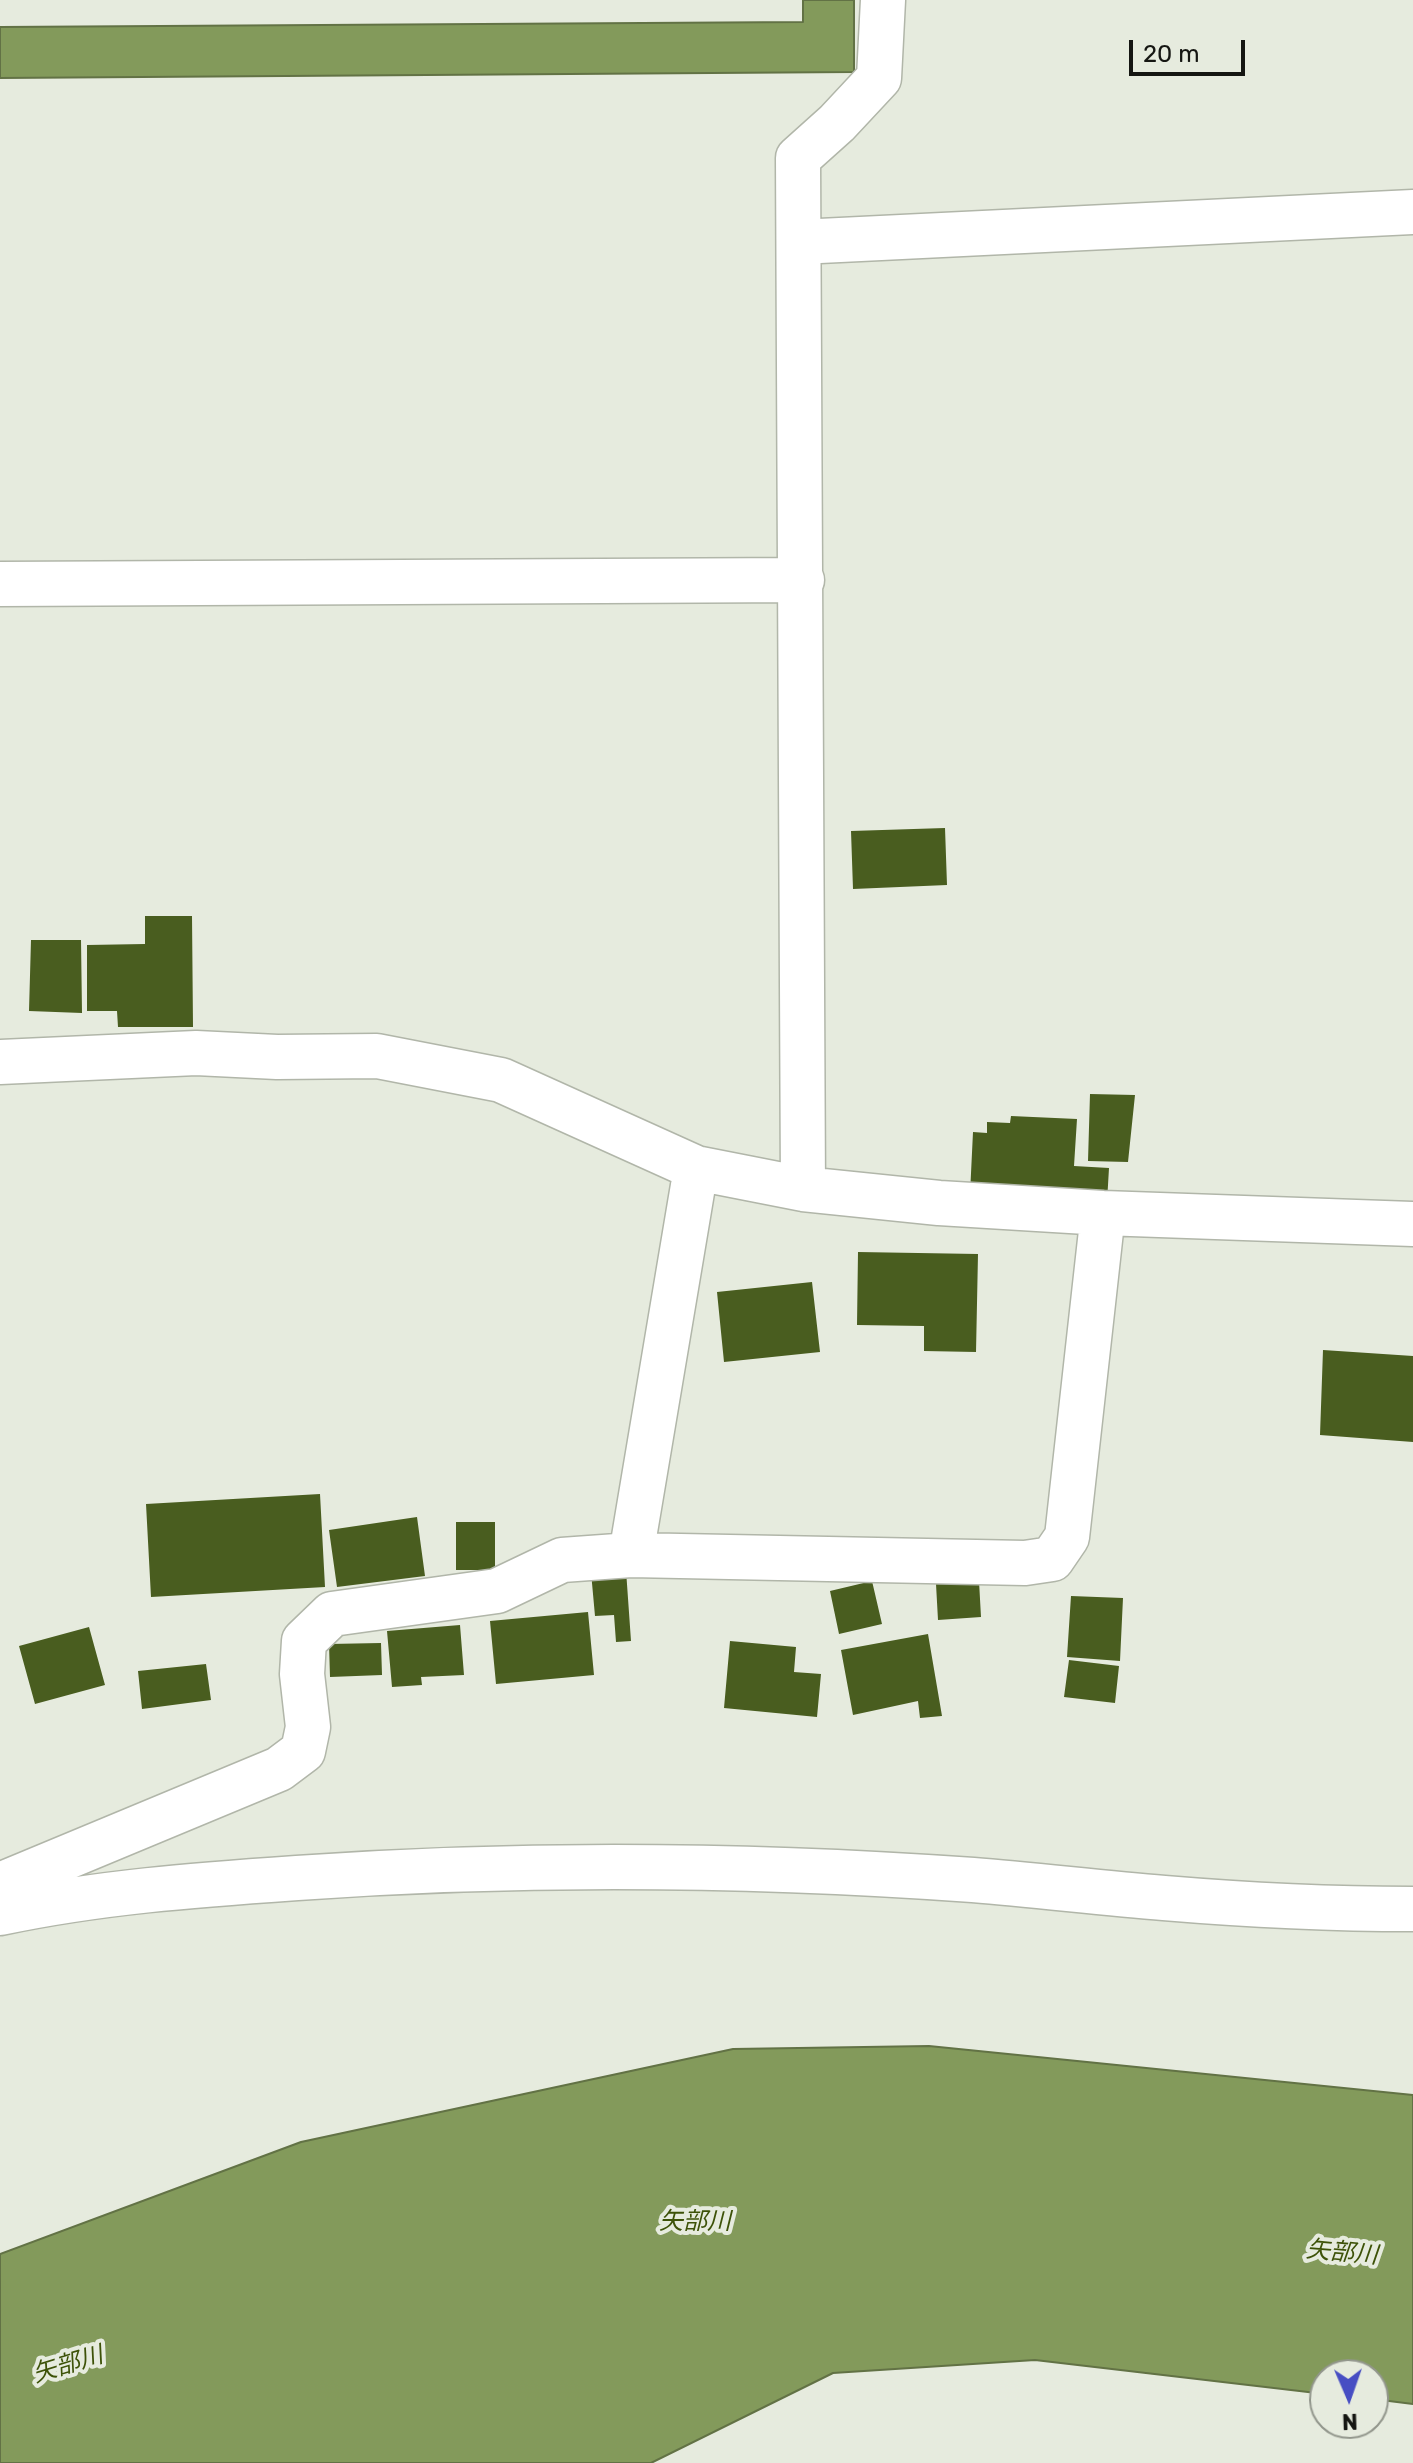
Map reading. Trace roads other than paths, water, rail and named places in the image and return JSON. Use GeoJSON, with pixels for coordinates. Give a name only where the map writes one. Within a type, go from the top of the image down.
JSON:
{"type":"FeatureCollection","features":[{"type":"Feature","properties":{"kind":"street"},"geometry":{"type":"LineString","coordinates":[[803,1189],[798,158],[837,123],[879,78],[883,0]]}},
{"type":"Feature","properties":{"kind":"street"},"geometry":{"type":"LineString","coordinates":[[799,242],[1413,212]]}},
{"type":"Feature","properties":{"kind":"street"},"geometry":{"type":"LineString","coordinates":[[0,584],[802,580]]}},
{"type":"Feature","properties":{"kind":"street"},"geometry":{"type":"LineString","coordinates":[[0,1062],[196,1053],[277,1057],[377,1056],[501,1080],[696,1168],[803,1189],[939,1203],[1103,1213],[1413,1224]]}},
{"type":"Feature","properties":{"kind":"street"},"geometry":{"type":"LineString","coordinates":[[631,1555],[696,1168]]}},
{"type":"Feature","properties":{"kind":"street"},"geometry":{"type":"LineString","coordinates":[[0,1885],[279,1769],[303,1751],[308,1727],[302,1674],[304,1641],[332,1614],[497,1591],[562,1560],[631,1555],[1025,1563],[1052,1559],[1067,1537],[1103,1213]]}},
{"type":"Feature","properties":{"kind":"street"},"geometry":{"type":"LineString","coordinates":[[0,1913],[60,1900],[154,1888],[430,1871],[612,1867],[885,1874],[1251,1905],[1413,1909]]}},
{"type":"Feature","properties":{"kind":"water"},"geometry":{"type":"Polygon","coordinates":[[[803,0],[854,0],[854,72],[0,78],[0,27],[803,22],[803,0]]]}},
{"type":"Feature","properties":{"kind":"water","name":"矢部川"},"geometry":{"type":"Polygon","coordinates":[[[929,2046],[1413,2095],[1413,2404],[1389,2401],[1389,2359],[1309,2359],[1309,2392],[1035,2360],[833,2373],[651,2463],[0,2463],[0,2254],[301,2142],[733,2049],[929,2046]]]}}]}
